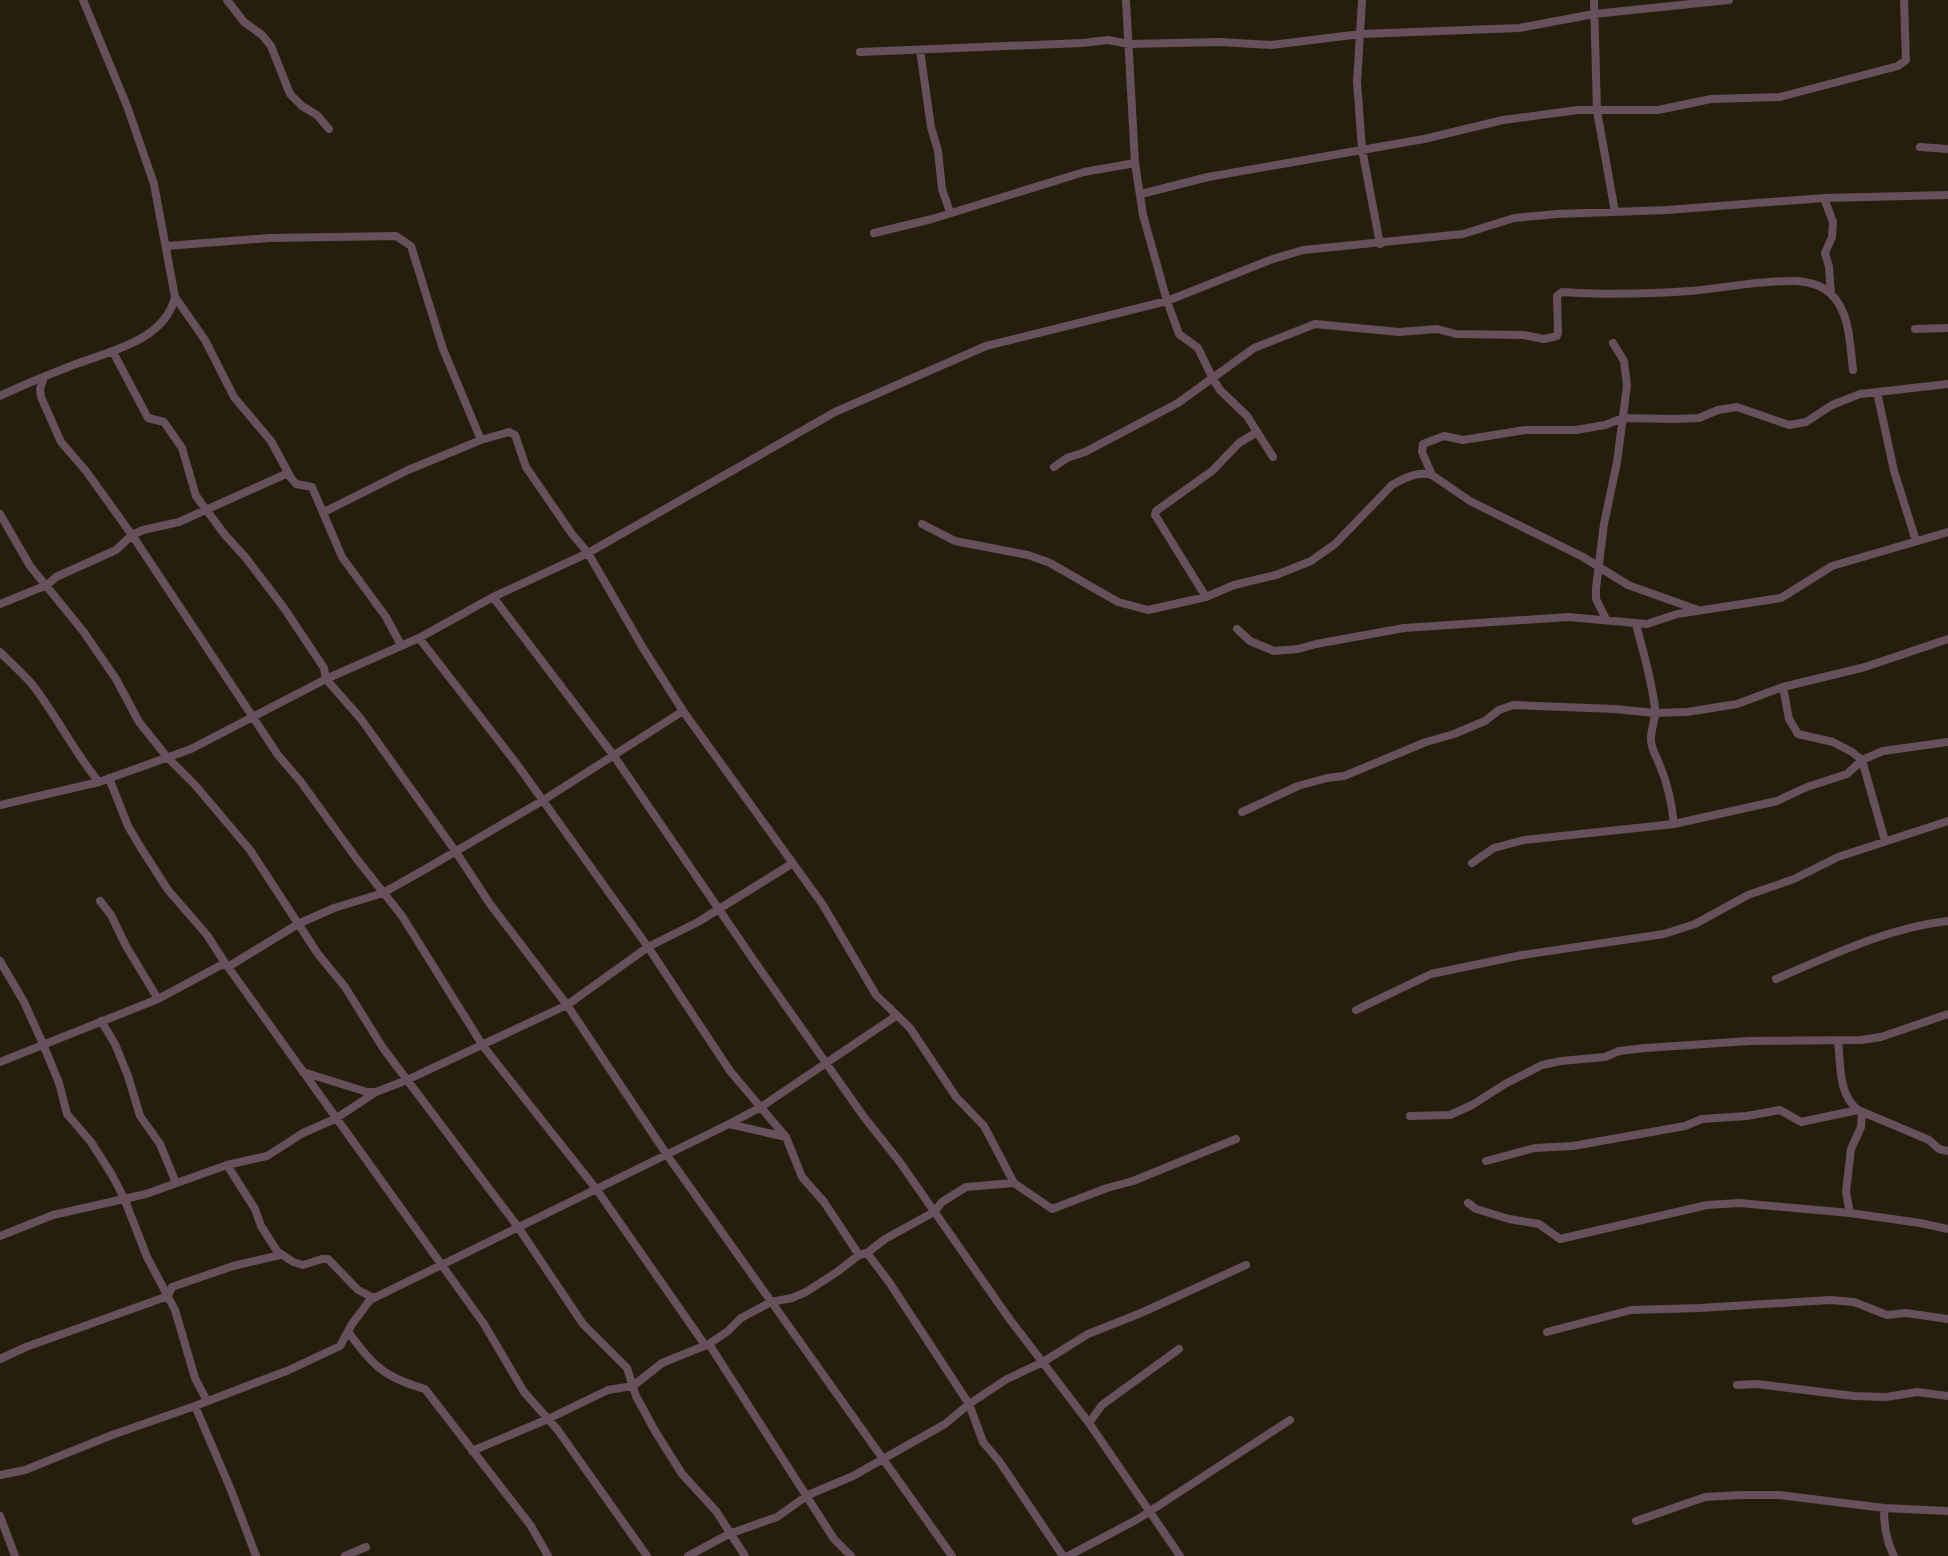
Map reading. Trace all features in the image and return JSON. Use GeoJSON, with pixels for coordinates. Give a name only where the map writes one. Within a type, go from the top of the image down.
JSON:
{"type":"FeatureCollection","features":[{"type":"Feature","properties":{"kind":"street"},"geometry":{"type":"LineString","coordinates":[[0,396],[136,341],[161,323],[172,310],[175,297],[154,184],[127,106],[83,0]]}},
{"type":"Feature","properties":{"kind":"street"},"geometry":{"type":"LineString","coordinates":[[227,0],[244,22],[262,35],[271,46],[290,94],[302,106],[317,115],[329,129]]}},
{"type":"Feature","properties":{"kind":"street"},"geometry":{"type":"LineString","coordinates":[[1126,0],[1135,163],[1143,215],[1167,301],[1179,334],[1198,348],[1220,390],[1247,416],[1273,457]]}},
{"type":"Feature","properties":{"kind":"street"},"geometry":{"type":"LineString","coordinates":[[1362,0],[1357,82],[1362,149],[1380,244]]}},
{"type":"Feature","properties":{"kind":"street"},"geometry":{"type":"LineString","coordinates":[[1594,0],[1597,111],[1615,212]]}},
{"type":"Feature","properties":{"kind":"street"},"geometry":{"type":"LineString","coordinates":[[860,52],[1082,43],[1097,40],[1129,44],[1220,42],[1271,45],[1361,34],[1519,28],[1594,14],[1729,0]]}},
{"type":"Feature","properties":{"kind":"street"},"geometry":{"type":"LineString","coordinates":[[1141,194],[1208,177],[1424,139],[1503,120],[1548,113],[1578,110],[1658,110],[1711,99],[1780,97],[1898,66],[1906,60],[1904,0]]}},
{"type":"Feature","properties":{"kind":"street"},"geometry":{"type":"LineString","coordinates":[[920,50],[942,189],[950,212]]}},
{"type":"Feature","properties":{"kind":"street"},"geometry":{"type":"LineString","coordinates":[[1920,147],[1948,149]]}},
{"type":"Feature","properties":{"kind":"street"},"geometry":{"type":"LineString","coordinates":[[874,233],[932,219],[1084,172],[1135,163]]}},
{"type":"Feature","properties":{"kind":"street"},"geometry":{"type":"LineString","coordinates":[[0,805],[99,782],[191,749],[326,679],[384,655],[493,597],[588,553],[835,412],[986,346],[1167,301],[1270,260],[1303,250],[1380,244],[1462,233],[1514,218],[1824,198],[1948,195]]}},
{"type":"Feature","properties":{"kind":"street"},"geometry":{"type":"LineString","coordinates":[[1824,198],[1833,222],[1832,237],[1825,253],[1831,294],[1848,326],[1853,370]]}},
{"type":"Feature","properties":{"kind":"street"},"geometry":{"type":"LineString","coordinates":[[166,246],[270,238],[396,236],[411,246],[443,349],[481,439]]}},
{"type":"Feature","properties":{"kind":"street"},"geometry":{"type":"LineString","coordinates":[[1054,467],[1178,403],[1254,348],[1315,324],[1399,332],[1437,329],[1456,334],[1523,335],[1552,339],[1558,332],[1558,293],[1609,295],[1690,291],[1763,282],[1799,281],[1817,285],[1831,294]]}},
{"type":"Feature","properties":{"kind":"street"},"geometry":{"type":"LineString","coordinates":[[175,297],[205,340],[234,397],[271,441],[296,484],[312,487],[342,557],[386,617],[401,645]]}},
{"type":"Feature","properties":{"kind":"street"},"geometry":{"type":"LineString","coordinates":[[1914,329],[1948,328]]}},
{"type":"Feature","properties":{"kind":"street"},"geometry":{"type":"LineString","coordinates":[[1606,619],[1596,599],[1604,524],[1617,462],[1628,386],[1624,361],[1613,343]]}},
{"type":"Feature","properties":{"kind":"street"},"geometry":{"type":"LineString","coordinates":[[113,352],[148,418],[164,422],[182,448],[196,496],[284,608],[324,668],[326,679],[361,719],[490,904],[567,1005],[667,1155],[952,1556]]}},
{"type":"Feature","properties":{"kind":"street"},"geometry":{"type":"LineString","coordinates":[[44,377],[40,389],[41,397],[61,442],[86,471],[132,536],[278,755],[402,916],[483,1046],[597,1190],[707,1345],[808,1495],[834,1539],[851,1556]]}},
{"type":"Feature","properties":{"kind":"street"},"geometry":{"type":"LineString","coordinates":[[1432,475],[1422,452],[1423,444],[1444,436],[1463,439],[1525,430],[1576,430],[1605,425],[1623,418],[1699,418],[1718,410],[1737,407],[1789,425],[1806,422],[1832,405],[1860,394],[1948,384]]}},
{"type":"Feature","properties":{"kind":"street"},"geometry":{"type":"LineString","coordinates":[[1877,392],[1894,471],[1916,541]]}},
{"type":"Feature","properties":{"kind":"street"},"geometry":{"type":"LineString","coordinates":[[324,512],[385,480],[481,439],[509,432],[515,435],[526,467],[558,515],[588,553],[683,711],[823,905],[876,995],[910,1028],[956,1097],[984,1126],[1014,1183],[1052,1209],[1133,1181],[1236,1139]]}},
{"type":"Feature","properties":{"kind":"street"},"geometry":{"type":"LineString","coordinates":[[1206,597],[1155,515],[1156,511],[1212,471],[1239,443],[1257,432]]}},
{"type":"Feature","properties":{"kind":"street"},"geometry":{"type":"LineString","coordinates":[[0,604],[47,585],[56,577],[116,550],[143,530],[179,522],[288,472]]}},
{"type":"Feature","properties":{"kind":"street"},"geometry":{"type":"LineString","coordinates":[[922,524],[956,541],[1028,555],[1050,563],[1118,602],[1148,610],[1206,597],[1234,585],[1276,575],[1311,561],[1335,544],[1392,485],[1424,472],[1470,501],[1583,557],[1628,585],[1698,610]]}},
{"type":"Feature","properties":{"kind":"street"},"geometry":{"type":"LineString","coordinates":[[0,514],[30,566],[83,631],[116,680],[139,722],[250,850],[298,924],[345,987],[383,1048],[518,1227],[583,1324],[627,1368],[654,1431],[682,1474],[716,1511],[745,1556]]}},
{"type":"Feature","properties":{"kind":"street"},"geometry":{"type":"LineString","coordinates":[[1237,629],[1251,641],[1274,651],[1298,649],[1316,643],[1404,628],[1568,617],[1647,624],[1698,610],[1782,598],[1832,566],[1948,533]]}},
{"type":"Feature","properties":{"kind":"street"},"geometry":{"type":"LineString","coordinates":[[493,597],[614,756],[826,1062],[1008,1317],[1089,1423],[1180,1556]]}},
{"type":"Feature","properties":{"kind":"street"},"geometry":{"type":"LineString","coordinates":[[1636,624],[1650,672],[1655,713],[1651,738],[1653,753],[1660,765],[1671,800],[1674,824]]}},
{"type":"Feature","properties":{"kind":"street"},"geometry":{"type":"LineString","coordinates":[[419,638],[648,947],[730,1071],[786,1137],[802,1177],[863,1254],[889,1282],[969,1404],[983,1442],[999,1461],[1063,1556]]}},
{"type":"Feature","properties":{"kind":"street"},"geometry":{"type":"LineString","coordinates":[[1242,813],[1298,786],[1344,776],[1485,721],[1499,710],[1513,705],[1655,713],[1687,712],[1737,705],[1783,687],[1865,667],[1948,639]]}},
{"type":"Feature","properties":{"kind":"street"},"geometry":{"type":"LineString","coordinates":[[0,652],[30,683],[67,735],[79,758],[99,782]]}},
{"type":"Feature","properties":{"kind":"street"},"geometry":{"type":"LineString","coordinates":[[1783,687],[1790,719],[1798,734],[1833,742],[1862,760],[1885,841]]}},
{"type":"Feature","properties":{"kind":"street"},"geometry":{"type":"LineString","coordinates":[[0,1062],[158,999],[226,965],[298,924],[334,908],[383,893],[542,801],[683,711]]}},
{"type":"Feature","properties":{"kind":"street"},"geometry":{"type":"LineString","coordinates":[[1472,863],[1494,848],[1524,840],[1674,824],[1777,801],[1807,787],[1847,774],[1862,760],[1883,751],[1948,742]]}},
{"type":"Feature","properties":{"kind":"street"},"geometry":{"type":"LineString","coordinates":[[109,778],[128,826],[168,890],[207,935],[335,1119],[484,1324],[524,1392],[548,1419],[648,1556]]}},
{"type":"Feature","properties":{"kind":"street"},"geometry":{"type":"LineString","coordinates":[[1356,1010],[1431,974],[1522,955],[1679,930],[1748,895],[1794,879],[1838,857],[1948,821]]}},
{"type":"Feature","properties":{"kind":"street"},"geometry":{"type":"LineString","coordinates":[[0,1236],[53,1215],[146,1194],[227,1165],[267,1156],[303,1133],[335,1119],[376,1092],[483,1046],[567,1005],[648,947],[698,922],[793,863]]}},
{"type":"Feature","properties":{"kind":"street"},"geometry":{"type":"LineString","coordinates":[[100,901],[111,915],[158,999]]}},
{"type":"Feature","properties":{"kind":"street"},"geometry":{"type":"LineString","coordinates":[[1776,979],[1903,928],[1948,920]]}},
{"type":"Feature","properties":{"kind":"street"},"geometry":{"type":"LineString","coordinates":[[0,961],[24,1002],[43,1044],[59,1083],[67,1114],[91,1142],[124,1198],[147,1257],[175,1310],[195,1378],[207,1401]]}},
{"type":"Feature","properties":{"kind":"street"},"geometry":{"type":"LineString","coordinates":[[1410,1116],[1450,1115],[1542,1065],[1561,1061],[1605,1057],[1619,1051],[1645,1048],[1750,1041],[1838,1041],[1881,1037],[1948,1014]]}},
{"type":"Feature","properties":{"kind":"street"},"geometry":{"type":"LineString","coordinates":[[0,1475],[25,1470],[112,1435],[195,1406],[289,1370],[340,1346],[358,1314],[374,1298],[761,1107],[896,1016]]}},
{"type":"Feature","properties":{"kind":"street"},"geometry":{"type":"LineString","coordinates":[[101,1021],[124,1065],[140,1116],[160,1144],[176,1183]]}},
{"type":"Feature","properties":{"kind":"street"},"geometry":{"type":"LineString","coordinates":[[1838,1041],[1843,1090],[1849,1102],[1860,1111],[1929,1140],[1939,1149],[1948,1150]]}},
{"type":"Feature","properties":{"kind":"street"},"geometry":{"type":"LineString","coordinates":[[301,1071],[359,1090],[376,1092]]}},
{"type":"Feature","properties":{"kind":"street"},"geometry":{"type":"LineString","coordinates":[[1486,1161],[1518,1151],[1573,1146],[1685,1126],[1702,1119],[1747,1116],[1780,1110],[1801,1122],[1860,1111]]}},
{"type":"Feature","properties":{"kind":"street"},"geometry":{"type":"LineString","coordinates":[[1850,1213],[1846,1192],[1851,1149],[1861,1128],[1860,1111]]}},
{"type":"Feature","properties":{"kind":"street"},"geometry":{"type":"LineString","coordinates":[[729,1124],[786,1137]]}},
{"type":"Feature","properties":{"kind":"street"},"geometry":{"type":"LineString","coordinates":[[227,1165],[280,1255],[303,1265],[328,1259],[358,1290],[374,1298]]}},
{"type":"Feature","properties":{"kind":"street"},"geometry":{"type":"LineString","coordinates":[[472,1451],[608,1390],[633,1386],[662,1363],[707,1345],[741,1318],[771,1302],[806,1292],[885,1239],[934,1212],[942,1202],[966,1187],[1014,1183]]}},
{"type":"Feature","properties":{"kind":"street"},"geometry":{"type":"LineString","coordinates":[[1468,1203],[1509,1219],[1539,1224],[1560,1239],[1707,1205],[1740,1203],[1850,1213],[1948,1229]]}},
{"type":"Feature","properties":{"kind":"street"},"geometry":{"type":"LineString","coordinates":[[0,1359],[167,1296],[173,1287],[233,1266],[280,1255]]}},
{"type":"Feature","properties":{"kind":"street"},"geometry":{"type":"LineString","coordinates":[[688,1556],[729,1534],[777,1517],[808,1495],[853,1476],[945,1424],[1007,1379],[1043,1362],[1088,1334],[1246,1265]]}},
{"type":"Feature","properties":{"kind":"street"},"geometry":{"type":"LineString","coordinates":[[1546,1332],[1631,1310],[1830,1300],[1854,1302],[1887,1315],[1906,1313],[1948,1319]]}},
{"type":"Feature","properties":{"kind":"street"},"geometry":{"type":"LineString","coordinates":[[348,1332],[382,1372],[425,1390],[531,1526],[548,1556]]}},
{"type":"Feature","properties":{"kind":"street"},"geometry":{"type":"LineString","coordinates":[[1089,1423],[1102,1405],[1179,1349]]}},
{"type":"Feature","properties":{"kind":"street"},"geometry":{"type":"LineString","coordinates":[[1737,1385],[1757,1384],[1854,1396],[1917,1392],[1948,1396]]}},
{"type":"Feature","properties":{"kind":"street"},"geometry":{"type":"LineString","coordinates":[[195,1406],[256,1556]]}},
{"type":"Feature","properties":{"kind":"street"},"geometry":{"type":"LineString","coordinates":[[1068,1556],[1149,1512],[1290,1420]]}},
{"type":"Feature","properties":{"kind":"street"},"geometry":{"type":"LineString","coordinates":[[1636,1521],[1704,1497],[1740,1495],[1779,1494],[1884,1508],[1948,1511]]}},
{"type":"Feature","properties":{"kind":"street"},"geometry":{"type":"LineString","coordinates":[[1884,1508],[1887,1543],[1894,1556]]}},
{"type":"Feature","properties":{"kind":"street"},"geometry":{"type":"LineString","coordinates":[[0,1516],[15,1556]]}},
{"type":"Feature","properties":{"kind":"street"},"geometry":{"type":"LineString","coordinates":[[345,1556],[366,1546]]}}]}
